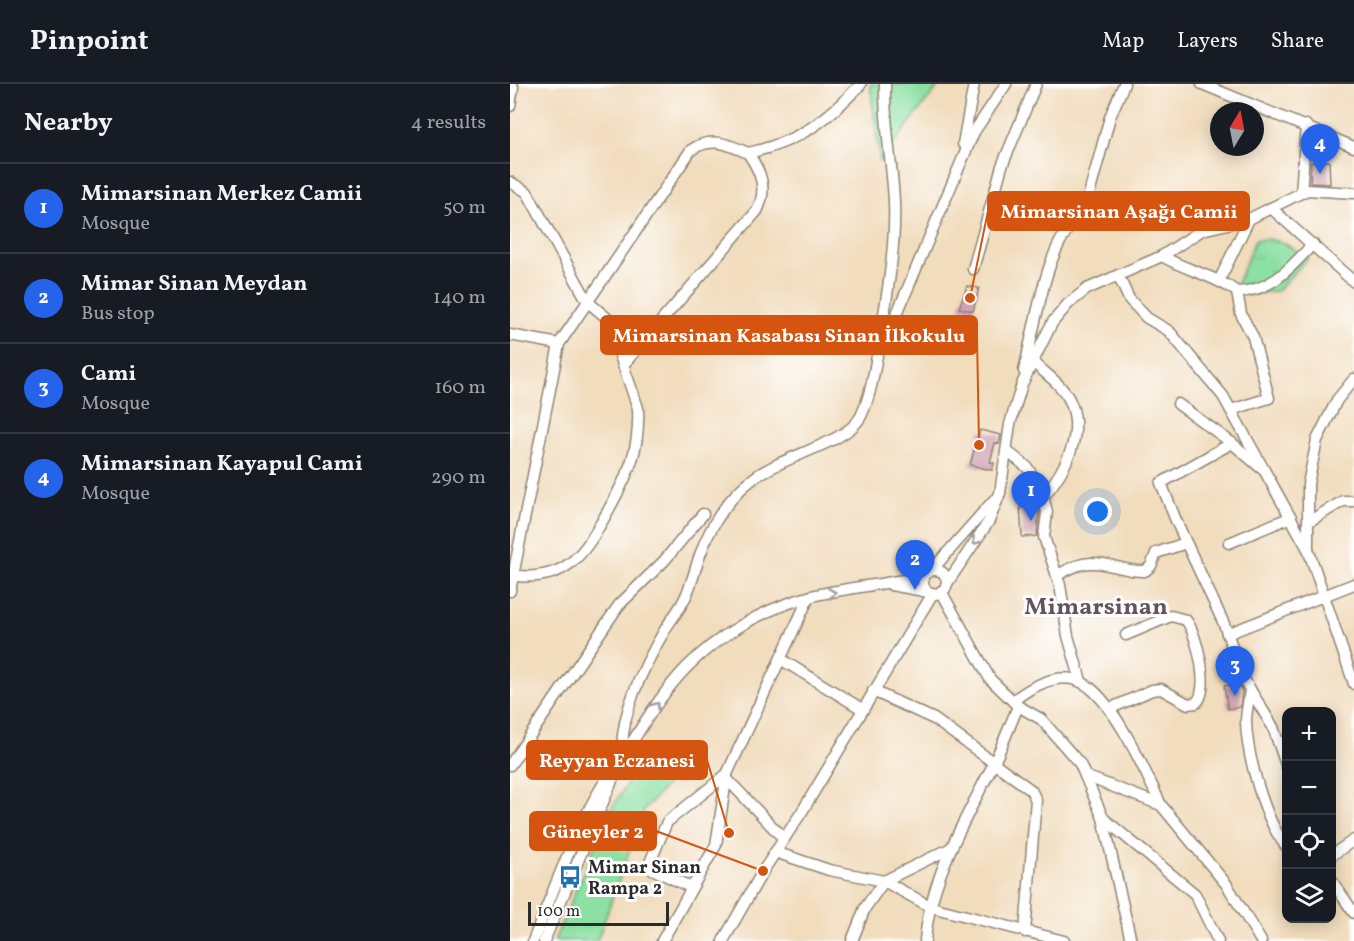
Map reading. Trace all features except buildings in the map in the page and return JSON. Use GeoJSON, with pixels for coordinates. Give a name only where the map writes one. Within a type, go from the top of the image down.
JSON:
{"type":"FeatureCollection","features":[{"type":"Feature","properties":{"kind":"street"},"geometry":{"type":"LineString","coordinates":[[510,591],[560,344],[691,150],[703,143],[716,141],[748,153],[778,145],[816,127],[834,113],[861,84]]}},
{"type":"Feature","properties":{"kind":"street"},"geometry":{"type":"LineString","coordinates":[[543,941],[623,755],[622,736],[627,711],[666,628],[686,597],[700,556],[715,523],[737,493],[762,471],[823,442],[838,438],[856,425],[870,392],[893,238],[894,204],[885,124],[885,84]]}},
{"type":"Feature","properties":{"kind":"street"},"geometry":{"type":"LineString","coordinates":[[960,162],[974,84]]}},
{"type":"Feature","properties":{"kind":"street"},"geometry":{"type":"LineString","coordinates":[[973,269],[1002,166],[1036,84]]}},
{"type":"Feature","properties":{"kind":"street"},"geometry":{"type":"LineString","coordinates":[[1084,213],[1110,117],[1124,84]]}},
{"type":"Feature","properties":{"kind":"street"},"geometry":{"type":"LineString","coordinates":[[1202,84],[1306,125],[1354,147]]}},
{"type":"Feature","properties":{"kind":"street"},"geometry":{"type":"LineString","coordinates":[[881,329],[897,316],[960,162],[974,132],[1003,86]]}},
{"type":"Feature","properties":{"kind":"street"},"geometry":{"type":"LineString","coordinates":[[510,106],[512,87]]}},
{"type":"Feature","properties":{"kind":"street"},"geometry":{"type":"LineString","coordinates":[[1301,193],[1306,125]]}},
{"type":"Feature","properties":{"kind":"street"},"geometry":{"type":"LineString","coordinates":[[623,365],[757,211],[762,198],[762,179],[748,153]]}},
{"type":"Feature","properties":{"kind":"street"},"geometry":{"type":"LineString","coordinates":[[510,182],[527,192],[588,302],[607,318],[638,408],[637,446],[630,472],[591,542],[577,559],[558,569],[534,578],[512,576]]}},
{"type":"Feature","properties":{"kind":"street"},"geometry":{"type":"LineString","coordinates":[[1022,384],[1052,322],[1068,304],[1087,289],[1162,256],[1202,230],[1249,219],[1301,193],[1325,190],[1354,193]]}},
{"type":"Feature","properties":{"kind":"street"},"geometry":{"type":"LineString","coordinates":[[723,941],[873,691],[937,590],[989,521],[1000,493],[1008,452],[1010,424],[1022,384],[1048,265],[1065,231],[1084,213],[1097,205],[1120,200],[1184,210],[1222,225]]}},
{"type":"Feature","properties":{"kind":"street"},"geometry":{"type":"LineString","coordinates":[[1271,208],[1354,282]]}},
{"type":"Feature","properties":{"kind":"street"},"geometry":{"type":"LineString","coordinates":[[1220,279],[1249,219]]}},
{"type":"Feature","properties":{"kind":"street"},"geometry":{"type":"LineString","coordinates":[[1162,256],[1179,266],[1220,279],[1237,292],[1254,292],[1269,286],[1313,244]]}},
{"type":"Feature","properties":{"kind":"street"},"geometry":{"type":"LineString","coordinates":[[1118,275],[1129,299],[1147,318],[1169,331],[1205,371],[1231,410],[1308,549],[1354,684]]}},
{"type":"Feature","properties":{"kind":"street"},"geometry":{"type":"LineString","coordinates":[[1231,410],[1269,398],[1253,337],[1241,314],[1237,292]]}},
{"type":"Feature","properties":{"kind":"street"},"geometry":{"type":"LineString","coordinates":[[510,335],[560,344]]}},
{"type":"Feature","properties":{"kind":"street"},"geometry":{"type":"LineString","coordinates":[[1033,362],[1068,397],[1075,424],[1068,460],[1058,479],[1043,497]]}},
{"type":"Feature","properties":{"kind":"street"},"geometry":{"type":"LineString","coordinates":[[1308,549],[1308,484],[1317,440],[1337,400],[1354,379]]}},
{"type":"Feature","properties":{"kind":"street"},"geometry":{"type":"LineString","coordinates":[[1178,404],[1232,443],[1266,473]]}},
{"type":"Feature","properties":{"kind":"street"},"geometry":{"type":"LineString","coordinates":[[1232,443],[1161,483],[1250,689],[1273,727],[1286,761]]}},
{"type":"Feature","properties":{"kind":"street"},"geometry":{"type":"LineString","coordinates":[[1008,452],[1028,467],[1041,488],[1047,512],[1044,537],[1057,575],[1068,636],[1081,681],[1103,700],[1135,751],[1161,805],[1227,885],[1261,941]]}},
{"type":"Feature","properties":{"kind":"street"},"geometry":{"type":"LineString","coordinates":[[1000,493],[928,572],[924,586],[937,590],[990,679],[1016,703],[1041,719],[1080,764],[1103,818],[1131,941]]}},
{"type":"Feature","properties":{"kind":"street"},"geometry":{"type":"LineString","coordinates":[[1308,522],[1342,501],[1354,501]]}},
{"type":"Feature","properties":{"kind":"street"},"geometry":{"type":"LineString","coordinates":[[510,765],[619,605],[664,561],[703,514]]}},
{"type":"Feature","properties":{"kind":"street"},"geometry":{"type":"LineString","coordinates":[[1229,543],[1291,517]]}},
{"type":"Feature","properties":{"kind":"street"},"geometry":{"type":"LineString","coordinates":[[1057,575],[1092,562],[1124,571],[1145,572],[1151,566],[1156,553],[1186,543]]}},
{"type":"Feature","properties":{"kind":"street"},"geometry":{"type":"LineString","coordinates":[[533,941],[599,791],[658,701],[687,667],[721,639],[762,613],[809,597],[888,585],[928,572],[943,574],[937,590]]}},
{"type":"Feature","properties":{"kind":"street"},"geometry":{"type":"LineString","coordinates":[[1227,634],[1354,584]]}},
{"type":"Feature","properties":{"kind":"street"},"geometry":{"type":"LineString","coordinates":[[888,585],[937,590]]}},
{"type":"Feature","properties":{"kind":"street"},"geometry":{"type":"LineString","coordinates":[[662,941],[690,887],[716,845],[727,776],[809,597]]}},
{"type":"Feature","properties":{"kind":"street"},"geometry":{"type":"LineString","coordinates":[[1109,709],[1152,690],[1169,692],[1188,704],[1199,701],[1202,694],[1202,662],[1186,620],[1171,616],[1126,634]]}},
{"type":"Feature","properties":{"kind":"street"},"geometry":{"type":"LineString","coordinates":[[782,660],[862,709]]}},
{"type":"Feature","properties":{"kind":"street"},"geometry":{"type":"LineString","coordinates":[[925,941],[932,908],[951,848],[994,762],[1016,703],[1028,689],[1044,682],[1063,679],[1081,681]]}},
{"type":"Feature","properties":{"kind":"street"},"geometry":{"type":"LineString","coordinates":[[1250,689],[1246,722],[1255,772],[1276,833],[1282,840]]}},
{"type":"Feature","properties":{"kind":"street"},"geometry":{"type":"LineString","coordinates":[[873,691],[934,719],[1031,790],[1036,800],[1025,932]]}},
{"type":"Feature","properties":{"kind":"street"},"geometry":{"type":"LineString","coordinates":[[727,776],[784,838]]}},
{"type":"Feature","properties":{"kind":"street"},"geometry":{"type":"LineString","coordinates":[[690,887],[648,867],[667,822],[727,776]]}},
{"type":"Feature","properties":{"kind":"street"},"geometry":{"type":"LineString","coordinates":[[1085,776],[1161,805]]}},
{"type":"Feature","properties":{"kind":"street"},"geometry":{"type":"LineString","coordinates":[[1103,818],[1195,894],[1218,941]]}},
{"type":"Feature","properties":{"kind":"street"},"geometry":{"type":"LineString","coordinates":[[1336,852],[1354,840]]}},
{"type":"Feature","properties":{"kind":"street"},"geometry":{"type":"LineString","coordinates":[[852,941],[865,908],[884,881],[951,848]]}},
{"type":"Feature","properties":{"kind":"street"},"geometry":{"type":"LineString","coordinates":[[776,852],[829,870],[884,881],[932,908],[1064,941]]}},
{"type":"Feature","properties":{"kind":"street"},"geometry":{"type":"LineString","coordinates":[[1336,887],[1354,913]]}},
{"type":"Feature","properties":{"kind":"green space"},"geometry":{"type":"Polygon","coordinates":[[[870,84],[940,84],[880,161],[870,84]]]}},
{"type":"Feature","properties":{"kind":"green space"},"geometry":{"type":"Polygon","coordinates":[[[1268,239],[1282,242],[1308,258],[1277,291],[1247,294],[1234,291],[1255,240],[1268,239]]]}},
{"type":"Feature","properties":{"kind":"green space"},"geometry":{"type":"Polygon","coordinates":[[[648,750],[678,772],[644,810],[597,941],[554,941],[610,811],[648,750]]]}},
{"type":"Feature","properties":{"kind":"place","name":"Mimarsinan Kayapul Cami"},"geometry":{"type":"Point","coordinates":[1320,174]}},
{"type":"Feature","properties":{"kind":"place","name":"Mimarsinan Aşağı Camii"},"geometry":{"type":"Point","coordinates":[970,298]}},
{"type":"Feature","properties":{"kind":"place","name":"Mimarsinan Kasabası Sinan İlkokulu"},"geometry":{"type":"Point","coordinates":[979,445]}},
{"type":"Feature","properties":{"kind":"place","name":"Mimarsinan Merkez Camii"},"geometry":{"type":"Point","coordinates":[1031,521]}},
{"type":"Feature","properties":{"kind":"place","name":"Mimar Sinan Meydan"},"geometry":{"type":"Point","coordinates":[915,590]}},
{"type":"Feature","properties":{"kind":"place","name":"Cami"},"geometry":{"type":"Point","coordinates":[1235,696]}},
{"type":"Feature","properties":{"kind":"place","name":"Reyyan Eczanesi"},"geometry":{"type":"Point","coordinates":[729,833]}},
{"type":"Feature","properties":{"kind":"place","name":"Güneyler 2"},"geometry":{"type":"Point","coordinates":[763,871]}},
{"type":"Feature","properties":{"kind":"place","name":"Mimar Sinan Rampa 2"},"geometry":{"type":"Point","coordinates":[570,877]}},
{"type":"Feature","properties":{"kind":"district","name":"Mimarsinan"},"geometry":{"type":"Point","coordinates":[1096,606]}}]}
